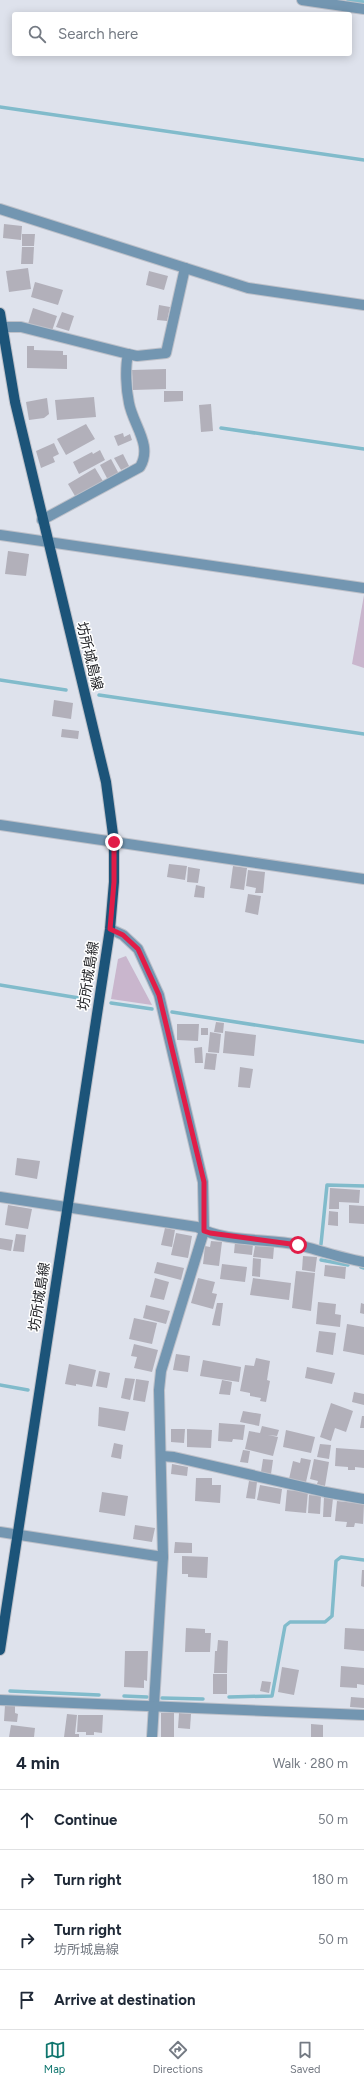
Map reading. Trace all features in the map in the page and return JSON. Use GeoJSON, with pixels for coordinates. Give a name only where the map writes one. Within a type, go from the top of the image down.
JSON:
{"type":"FeatureCollection","features":[{"type":"Feature","properties":{"kind":"main road","name":"坊所城島線"},"geometry":{"type":"LineString","coordinates":[[0,313],[15,402],[42,520],[106,782],[114,842],[114,882],[110,929],[0,1650]]}},
{"type":"Feature","properties":{"kind":"street"},"geometry":{"type":"LineString","coordinates":[[302,0],[364,9]]}},
{"type":"Feature","properties":{"kind":"street"},"geometry":{"type":"LineString","coordinates":[[0,209],[248,288],[364,305]]}},
{"type":"Feature","properties":{"kind":"street"},"geometry":{"type":"LineString","coordinates":[[2,327],[21,327],[138,356],[166,353],[185,268]]}},
{"type":"Feature","properties":{"kind":"street"},"geometry":{"type":"LineString","coordinates":[[42,520],[140,466],[145,458],[145,448],[129,403],[126,362],[128,354]]}},
{"type":"Feature","properties":{"kind":"street"},"geometry":{"type":"LineString","coordinates":[[0,535],[364,588]]}},
{"type":"Feature","properties":{"kind":"street"},"geometry":{"type":"LineString","coordinates":[[0,825],[364,879]]}},
{"type":"Feature","properties":{"kind":"street"},"geometry":{"type":"LineString","coordinates":[[110,929],[123,935],[138,949],[159,995],[204,1182],[204,1231],[161,1371],[158,1411],[162,1456],[163,1557],[152,1737]]}},
{"type":"Feature","properties":{"kind":"street"},"geometry":{"type":"LineString","coordinates":[[0,1197],[197,1227],[210,1233],[298,1245],[333,1256],[364,1262]]}},
{"type":"Feature","properties":{"kind":"street"},"geometry":{"type":"LineString","coordinates":[[162,1456],[174,1457],[325,1492],[364,1499]]}},
{"type":"Feature","properties":{"kind":"street"},"geometry":{"type":"LineString","coordinates":[[0,1532],[163,1557]]}},
{"type":"Feature","properties":{"kind":"street"},"geometry":{"type":"LineString","coordinates":[[0,1700],[364,1715]]}},
{"type":"Feature","properties":{"kind":"shaded area"},"geometry":{"type":"Polygon","coordinates":[[[364,595],[364,668],[352,664],[364,595]]]}},
{"type":"Feature","properties":{"kind":"shaded area"},"geometry":{"type":"Polygon","coordinates":[[[126,956],[152,1005],[111,999],[118,959],[126,956]]]}},
{"type":"Feature","properties":{"kind":"building"},"geometry":{"type":"Polygon","coordinates":[[[4,224],[22,226],[21,240],[3,238],[4,224]]]}},
{"type":"Feature","properties":{"kind":"building"},"geometry":{"type":"Polygon","coordinates":[[[22,234],[35,234],[34,246],[22,246],[22,234]]]}},
{"type":"Feature","properties":{"kind":"building"},"geometry":{"type":"Polygon","coordinates":[[[22,247],[34,247],[33,264],[21,264],[22,247]]]}},
{"type":"Feature","properties":{"kind":"building"},"geometry":{"type":"Polygon","coordinates":[[[28,268],[31,289],[9,292],[6,271],[28,268]]]}},
{"type":"Feature","properties":{"kind":"building"},"geometry":{"type":"Polygon","coordinates":[[[149,271],[168,276],[164,290],[146,285],[149,271]]]}},
{"type":"Feature","properties":{"kind":"building"},"geometry":{"type":"Polygon","coordinates":[[[35,282],[63,290],[58,305],[31,297],[35,282]]]}},
{"type":"Feature","properties":{"kind":"building"},"geometry":{"type":"Polygon","coordinates":[[[159,305],[170,307],[167,321],[157,320],[159,305]]]}},
{"type":"Feature","properties":{"kind":"building"},"geometry":{"type":"Polygon","coordinates":[[[33,308],[57,316],[52,331],[28,324],[33,308]]]}},
{"type":"Feature","properties":{"kind":"building"},"geometry":{"type":"Polygon","coordinates":[[[62,312],[74,316],[69,331],[56,327],[62,312]]]}},
{"type":"Feature","properties":{"kind":"building"},"geometry":{"type":"Polygon","coordinates":[[[27,346],[34,346],[34,350],[63,351],[63,355],[67,355],[67,369],[27,368],[27,346]]]}},
{"type":"Feature","properties":{"kind":"building"},"geometry":{"type":"Polygon","coordinates":[[[166,369],[166,389],[133,390],[132,370],[166,369]]]}},
{"type":"Feature","properties":{"kind":"building"},"geometry":{"type":"Polygon","coordinates":[[[164,391],[183,391],[183,401],[164,402],[164,391]]]}},
{"type":"Feature","properties":{"kind":"building"},"geometry":{"type":"Polygon","coordinates":[[[94,397],[96,417],[57,420],[55,400],[94,397]]]}},
{"type":"Feature","properties":{"kind":"building"},"geometry":{"type":"Polygon","coordinates":[[[47,398],[49,414],[44,418],[29,420],[26,402],[47,398]]]}},
{"type":"Feature","properties":{"kind":"building"},"geometry":{"type":"Polygon","coordinates":[[[211,404],[213,431],[201,432],[199,405],[211,404]]]}},
{"type":"Feature","properties":{"kind":"building"},"geometry":{"type":"Polygon","coordinates":[[[86,424],[95,439],[66,455],[57,439],[86,424]]]}},
{"type":"Feature","properties":{"kind":"building"},"geometry":{"type":"Polygon","coordinates":[[[123,433],[124,437],[130,434],[132,440],[118,446],[114,436],[123,433]]]}},
{"type":"Feature","properties":{"kind":"building"},"geometry":{"type":"Polygon","coordinates":[[[54,443],[59,454],[53,457],[55,462],[41,468],[36,451],[54,443]]]}},
{"type":"Feature","properties":{"kind":"building"},"geometry":{"type":"Polygon","coordinates":[[[100,450],[105,460],[79,474],[73,462],[92,452],[93,454],[100,450]]]}},
{"type":"Feature","properties":{"kind":"building"},"geometry":{"type":"Polygon","coordinates":[[[123,454],[129,466],[121,470],[114,458],[123,454]]]}},
{"type":"Feature","properties":{"kind":"building"},"geometry":{"type":"Polygon","coordinates":[[[111,459],[119,474],[108,480],[100,465],[111,459]]]}},
{"type":"Feature","properties":{"kind":"building"},"geometry":{"type":"Polygon","coordinates":[[[95,468],[104,483],[75,496],[68,484],[95,468]]]}},
{"type":"Feature","properties":{"kind":"building"},"geometry":{"type":"Polygon","coordinates":[[[8,551],[29,554],[26,576],[5,574],[8,551]]]}},
{"type":"Feature","properties":{"kind":"building"},"geometry":{"type":"Polygon","coordinates":[[[54,700],[73,703],[71,719],[52,716],[54,700]]]}},
{"type":"Feature","properties":{"kind":"building"},"geometry":{"type":"Polygon","coordinates":[[[62,729],[79,731],[78,739],[61,737],[62,729]]]}},
{"type":"Feature","properties":{"kind":"building"},"geometry":{"type":"Polygon","coordinates":[[[169,864],[187,866],[185,880],[167,877],[169,864]]]}},
{"type":"Feature","properties":{"kind":"building"},"geometry":{"type":"Polygon","coordinates":[[[233,866],[247,868],[244,890],[230,888],[233,866]]]}},
{"type":"Feature","properties":{"kind":"building"},"geometry":{"type":"Polygon","coordinates":[[[188,867],[200,869],[198,883],[187,882],[188,867]]]}},
{"type":"Feature","properties":{"kind":"building"},"geometry":{"type":"Polygon","coordinates":[[[248,870],[265,872],[263,893],[255,893],[256,888],[246,886],[248,870]]]}},
{"type":"Feature","properties":{"kind":"building"},"geometry":{"type":"Polygon","coordinates":[[[196,885],[205,887],[204,898],[194,897],[196,885]]]}},
{"type":"Feature","properties":{"kind":"building"},"geometry":{"type":"Polygon","coordinates":[[[248,894],[261,896],[258,915],[245,912],[248,894]]]}},
{"type":"Feature","properties":{"kind":"building"},"geometry":{"type":"Polygon","coordinates":[[[216,1022],[224,1023],[223,1033],[214,1032],[216,1022]]]}},
{"type":"Feature","properties":{"kind":"building"},"geometry":{"type":"Polygon","coordinates":[[[177,1024],[199,1024],[198,1041],[177,1040],[177,1024]]]}},
{"type":"Feature","properties":{"kind":"building"},"geometry":{"type":"Polygon","coordinates":[[[201,1028],[208,1028],[208,1035],[201,1035],[201,1028]]]}},
{"type":"Feature","properties":{"kind":"building"},"geometry":{"type":"Polygon","coordinates":[[[225,1031],[256,1035],[254,1056],[223,1053],[225,1031]]]}},
{"type":"Feature","properties":{"kind":"building"},"geometry":{"type":"Polygon","coordinates":[[[210,1032],[221,1034],[219,1053],[208,1052],[210,1032]]]}},
{"type":"Feature","properties":{"kind":"building"},"geometry":{"type":"Polygon","coordinates":[[[202,1047],[203,1063],[195,1063],[194,1048],[202,1047]]]}},
{"type":"Feature","properties":{"kind":"building"},"geometry":{"type":"Polygon","coordinates":[[[206,1053],[217,1054],[215,1070],[204,1069],[206,1053]]]}},
{"type":"Feature","properties":{"kind":"building"},"geometry":{"type":"Polygon","coordinates":[[[240,1067],[253,1069],[250,1088],[238,1087],[240,1067]]]}},
{"type":"Feature","properties":{"kind":"building"},"geometry":{"type":"Polygon","coordinates":[[[17,1158],[40,1161],[37,1179],[15,1175],[17,1158]]]}},
{"type":"Feature","properties":{"kind":"building"},"geometry":{"type":"Polygon","coordinates":[[[330,1188],[360,1190],[359,1203],[339,1202],[339,1209],[329,1209],[330,1188]]]}},
{"type":"Feature","properties":{"kind":"building"},"geometry":{"type":"Polygon","coordinates":[[[8,1205],[32,1209],[28,1229],[5,1225],[8,1205]]]}},
{"type":"Feature","properties":{"kind":"building"},"geometry":{"type":"Polygon","coordinates":[[[349,1205],[364,1206],[364,1224],[349,1223],[349,1205]]]}},
{"type":"Feature","properties":{"kind":"building"},"geometry":{"type":"Polygon","coordinates":[[[329,1211],[338,1212],[338,1226],[328,1225],[329,1211]]]}},
{"type":"Feature","properties":{"kind":"building"},"geometry":{"type":"Polygon","coordinates":[[[165,1228],[175,1230],[172,1247],[161,1245],[165,1228]]]}},
{"type":"Feature","properties":{"kind":"building"},"geometry":{"type":"Polygon","coordinates":[[[176,1233],[192,1236],[188,1258],[171,1255],[176,1233]]]}},
{"type":"Feature","properties":{"kind":"building"},"geometry":{"type":"Polygon","coordinates":[[[16,1234],[26,1235],[24,1252],[13,1251],[16,1234]]]}},
{"type":"Feature","properties":{"kind":"building"},"geometry":{"type":"Polygon","coordinates":[[[0,1238],[13,1240],[11,1251],[0,1249],[0,1238]]]}},
{"type":"Feature","properties":{"kind":"building"},"geometry":{"type":"Polygon","coordinates":[[[211,1241],[222,1242],[219,1266],[203,1264],[205,1246],[210,1247],[211,1241]]]}},
{"type":"Feature","properties":{"kind":"building"},"geometry":{"type":"Polygon","coordinates":[[[235,1242],[253,1244],[252,1255],[234,1253],[235,1242]]]}},
{"type":"Feature","properties":{"kind":"building"},"geometry":{"type":"Polygon","coordinates":[[[255,1246],[274,1247],[273,1259],[253,1257],[255,1246]]]}},
{"type":"Feature","properties":{"kind":"building"},"geometry":{"type":"Polygon","coordinates":[[[303,1256],[317,1257],[315,1272],[302,1270],[303,1256]]]}},
{"type":"Feature","properties":{"kind":"building"},"geometry":{"type":"Polygon","coordinates":[[[253,1258],[261,1259],[260,1277],[252,1276],[253,1258]]]}},
{"type":"Feature","properties":{"kind":"building"},"geometry":{"type":"Polygon","coordinates":[[[157,1262],[184,1268],[181,1280],[154,1273],[157,1262]]]}},
{"type":"Feature","properties":{"kind":"building"},"geometry":{"type":"Polygon","coordinates":[[[222,1264],[247,1267],[245,1282],[220,1279],[222,1264]]]}},
{"type":"Feature","properties":{"kind":"building"},"geometry":{"type":"Polygon","coordinates":[[[325,1265],[346,1267],[345,1279],[324,1276],[325,1265]]]}},
{"type":"Feature","properties":{"kind":"building"},"geometry":{"type":"Polygon","coordinates":[[[296,1271],[315,1273],[311,1311],[292,1308],[296,1271]]]}},
{"type":"Feature","properties":{"kind":"building"},"geometry":{"type":"Polygon","coordinates":[[[155,1278],[169,1282],[164,1300],[150,1297],[155,1278]]]}},
{"type":"Feature","properties":{"kind":"building"},"geometry":{"type":"Polygon","coordinates":[[[198,1278],[215,1282],[212,1293],[217,1294],[213,1309],[191,1303],[198,1278]]]}},
{"type":"Feature","properties":{"kind":"building"},"geometry":{"type":"Polygon","coordinates":[[[253,1278],[291,1283],[289,1300],[250,1295],[253,1278]]]}},
{"type":"Feature","properties":{"kind":"building"},"geometry":{"type":"Polygon","coordinates":[[[318,1302],[336,1304],[335,1314],[341,1315],[340,1327],[316,1324],[318,1302]]]}},
{"type":"Feature","properties":{"kind":"building"},"geometry":{"type":"Polygon","coordinates":[[[217,1303],[223,1303],[220,1326],[212,1325],[217,1303]]]}},
{"type":"Feature","properties":{"kind":"building"},"geometry":{"type":"Polygon","coordinates":[[[361,1303],[364,1304],[364,1314],[360,1313],[361,1303]]]}},
{"type":"Feature","properties":{"kind":"building"},"geometry":{"type":"Polygon","coordinates":[[[146,1305],[170,1311],[166,1324],[143,1318],[146,1305]]]}},
{"type":"Feature","properties":{"kind":"building"},"geometry":{"type":"Polygon","coordinates":[[[134,1318],[157,1323],[152,1344],[129,1339],[134,1318]]]}},
{"type":"Feature","properties":{"kind":"building"},"geometry":{"type":"Polygon","coordinates":[[[347,1324],[364,1327],[364,1355],[343,1351],[347,1324]]]}},
{"type":"Feature","properties":{"kind":"building"},"geometry":{"type":"Polygon","coordinates":[[[319,1331],[336,1333],[333,1355],[316,1352],[319,1331]]]}},
{"type":"Feature","properties":{"kind":"building"},"geometry":{"type":"Polygon","coordinates":[[[134,1344],[158,1350],[152,1372],[134,1368],[137,1357],[131,1356],[134,1344]]]}},
{"type":"Feature","properties":{"kind":"building"},"geometry":{"type":"Polygon","coordinates":[[[176,1354],[190,1356],[188,1372],[173,1370],[176,1354]]]}},
{"type":"Feature","properties":{"kind":"building"},"geometry":{"type":"Polygon","coordinates":[[[256,1358],[270,1361],[267,1380],[270,1381],[266,1402],[260,1401],[261,1398],[250,1396],[250,1393],[240,1391],[245,1365],[254,1366],[256,1358]]]}},
{"type":"Feature","properties":{"kind":"building"},"geometry":{"type":"Polygon","coordinates":[[[203,1360],[241,1367],[239,1382],[200,1376],[203,1360]]]}},
{"type":"Feature","properties":{"kind":"building"},"geometry":{"type":"Polygon","coordinates":[[[69,1364],[96,1370],[92,1387],[76,1384],[76,1386],[65,1384],[69,1364]]]}},
{"type":"Feature","properties":{"kind":"building"},"geometry":{"type":"Polygon","coordinates":[[[307,1367],[335,1373],[332,1384],[305,1378],[307,1367]]]}},
{"type":"Feature","properties":{"kind":"building"},"geometry":{"type":"Polygon","coordinates":[[[99,1371],[110,1373],[107,1388],[96,1386],[99,1371]]]}},
{"type":"Feature","properties":{"kind":"building"},"geometry":{"type":"Polygon","coordinates":[[[125,1378],[135,1379],[130,1400],[121,1398],[125,1378]]]}},
{"type":"Feature","properties":{"kind":"building"},"geometry":{"type":"Polygon","coordinates":[[[136,1379],[149,1381],[145,1402],[133,1400],[136,1379]]]}},
{"type":"Feature","properties":{"kind":"building"},"geometry":{"type":"Polygon","coordinates":[[[222,1380],[232,1382],[230,1395],[219,1394],[222,1380]]]}},
{"type":"Feature","properties":{"kind":"building"},"geometry":{"type":"Polygon","coordinates":[[[354,1392],[364,1394],[364,1405],[352,1402],[354,1392]]]}},
{"type":"Feature","properties":{"kind":"building"},"geometry":{"type":"Polygon","coordinates":[[[331,1403],[353,1411],[346,1432],[335,1428],[331,1441],[320,1437],[331,1403]]]}},
{"type":"Feature","properties":{"kind":"building"},"geometry":{"type":"Polygon","coordinates":[[[99,1407],[129,1412],[125,1431],[98,1426],[99,1407]]]}},
{"type":"Feature","properties":{"kind":"building"},"geometry":{"type":"Polygon","coordinates":[[[243,1411],[261,1414],[259,1426],[240,1422],[243,1411]]]}},
{"type":"Feature","properties":{"kind":"building"},"geometry":{"type":"Polygon","coordinates":[[[362,1416],[364,1416],[364,1428],[360,1428],[362,1416]]]}},
{"type":"Feature","properties":{"kind":"building"},"geometry":{"type":"Polygon","coordinates":[[[219,1423],[245,1425],[243,1440],[233,1439],[232,1442],[218,1441],[219,1423]]]}},
{"type":"Feature","properties":{"kind":"building"},"geometry":{"type":"Polygon","coordinates":[[[262,1426],[279,1430],[277,1436],[268,1435],[278,1437],[273,1456],[245,1449],[249,1431],[260,1433],[262,1426]]]}},
{"type":"Feature","properties":{"kind":"building"},"geometry":{"type":"Polygon","coordinates":[[[171,1429],[185,1429],[184,1443],[171,1442],[171,1429]]]}},
{"type":"Feature","properties":{"kind":"building"},"geometry":{"type":"Polygon","coordinates":[[[187,1429],[212,1430],[211,1448],[187,1447],[187,1429]]]}},
{"type":"Feature","properties":{"kind":"building"},"geometry":{"type":"Polygon","coordinates":[[[286,1430],[315,1437],[311,1453],[283,1447],[286,1430]]]}},
{"type":"Feature","properties":{"kind":"building"},"geometry":{"type":"Polygon","coordinates":[[[114,1443],[123,1445],[121,1459],[111,1457],[114,1443]]]}},
{"type":"Feature","properties":{"kind":"building"},"geometry":{"type":"Polygon","coordinates":[[[320,1444],[331,1445],[329,1459],[317,1457],[320,1444]]]}},
{"type":"Feature","properties":{"kind":"building"},"geometry":{"type":"Polygon","coordinates":[[[336,1448],[364,1450],[364,1468],[355,1467],[355,1470],[348,1470],[348,1467],[335,1466],[336,1448]]]}},
{"type":"Feature","properties":{"kind":"building"},"geometry":{"type":"Polygon","coordinates":[[[243,1450],[250,1451],[248,1463],[240,1462],[243,1450]]]}},
{"type":"Feature","properties":{"kind":"building"},"geometry":{"type":"Polygon","coordinates":[[[301,1458],[311,1460],[306,1482],[289,1479],[293,1461],[300,1463],[301,1458]]]}},
{"type":"Feature","properties":{"kind":"building"},"geometry":{"type":"Polygon","coordinates":[[[263,1459],[273,1460],[271,1474],[261,1472],[263,1459]]]}},
{"type":"Feature","properties":{"kind":"building"},"geometry":{"type":"Polygon","coordinates":[[[314,1459],[329,1462],[325,1486],[317,1484],[318,1481],[310,1479],[314,1459]]]}},
{"type":"Feature","properties":{"kind":"building"},"geometry":{"type":"Polygon","coordinates":[[[172,1464],[188,1467],[187,1476],[171,1474],[172,1464]]]}},
{"type":"Feature","properties":{"kind":"building"},"geometry":{"type":"Polygon","coordinates":[[[196,1478],[212,1478],[212,1485],[221,1485],[220,1503],[195,1501],[196,1478]]]}},
{"type":"Feature","properties":{"kind":"building"},"geometry":{"type":"Polygon","coordinates":[[[249,1481],[257,1482],[255,1499],[246,1498],[249,1481]]]}},
{"type":"Feature","properties":{"kind":"building"},"geometry":{"type":"Polygon","coordinates":[[[260,1485],[282,1489],[280,1504],[257,1500],[260,1485]]]}},
{"type":"Feature","properties":{"kind":"building"},"geometry":{"type":"Polygon","coordinates":[[[287,1490],[308,1492],[306,1513],[285,1511],[287,1490]]]}},
{"type":"Feature","properties":{"kind":"building"},"geometry":{"type":"Polygon","coordinates":[[[102,1492],[128,1496],[125,1516],[99,1512],[102,1492]]]}},
{"type":"Feature","properties":{"kind":"building"},"geometry":{"type":"Polygon","coordinates":[[[309,1495],[321,1496],[320,1514],[308,1513],[309,1495]]]}},
{"type":"Feature","properties":{"kind":"building"},"geometry":{"type":"Polygon","coordinates":[[[324,1497],[333,1498],[331,1517],[323,1517],[324,1497]]]}},
{"type":"Feature","properties":{"kind":"building"},"geometry":{"type":"Polygon","coordinates":[[[337,1501],[364,1504],[363,1524],[355,1523],[354,1527],[346,1527],[347,1522],[335,1521],[337,1501]]]}},
{"type":"Feature","properties":{"kind":"building"},"geometry":{"type":"Polygon","coordinates":[[[135,1525],[155,1528],[152,1542],[133,1539],[135,1525]]]}},
{"type":"Feature","properties":{"kind":"building"},"geometry":{"type":"Polygon","coordinates":[[[175,1542],[192,1543],[192,1553],[174,1553],[175,1542]]]}},
{"type":"Feature","properties":{"kind":"building"},"geometry":{"type":"Polygon","coordinates":[[[182,1556],[208,1557],[207,1578],[188,1577],[188,1574],[182,1574],[182,1556]]]}},
{"type":"Feature","properties":{"kind":"building"},"geometry":{"type":"Polygon","coordinates":[[[362,1570],[364,1570],[364,1587],[361,1586],[362,1570]]]}},
{"type":"Feature","properties":{"kind":"building"},"geometry":{"type":"Polygon","coordinates":[[[186,1628],[205,1629],[205,1633],[211,1633],[210,1652],[185,1652],[186,1628]]]}},
{"type":"Feature","properties":{"kind":"building"},"geometry":{"type":"Polygon","coordinates":[[[345,1628],[364,1629],[364,1651],[344,1649],[345,1628]]]}},
{"type":"Feature","properties":{"kind":"building"},"geometry":{"type":"Polygon","coordinates":[[[218,1640],[228,1641],[227,1673],[214,1673],[215,1651],[217,1651],[218,1640]]]}},
{"type":"Feature","properties":{"kind":"building"},"geometry":{"type":"Polygon","coordinates":[[[125,1651],[148,1651],[147,1681],[144,1680],[144,1688],[124,1687],[125,1651]]]}},
{"type":"Feature","properties":{"kind":"building"},"geometry":{"type":"Polygon","coordinates":[[[341,1666],[364,1668],[364,1685],[357,1684],[357,1688],[340,1687],[341,1666]]]}},
{"type":"Feature","properties":{"kind":"building"},"geometry":{"type":"Polygon","coordinates":[[[282,1667],[299,1670],[294,1695],[278,1692],[282,1667]]]}},
{"type":"Feature","properties":{"kind":"building"},"geometry":{"type":"Polygon","coordinates":[[[213,1674],[227,1674],[227,1694],[213,1694],[213,1674]]]}},
{"type":"Feature","properties":{"kind":"building"},"geometry":{"type":"Polygon","coordinates":[[[262,1681],[271,1682],[269,1693],[260,1691],[262,1681]]]}},
{"type":"Feature","properties":{"kind":"building"},"geometry":{"type":"Polygon","coordinates":[[[351,1697],[364,1698],[364,1708],[350,1707],[351,1697]]]}},
{"type":"Feature","properties":{"kind":"building"},"geometry":{"type":"Polygon","coordinates":[[[5,1705],[15,1706],[15,1713],[18,1714],[17,1722],[4,1721],[5,1705]]]}},
{"type":"Feature","properties":{"kind":"building"},"geometry":{"type":"Polygon","coordinates":[[[161,1713],[174,1713],[174,1737],[161,1737],[161,1713]]]}},
{"type":"Feature","properties":{"kind":"building"},"geometry":{"type":"Polygon","coordinates":[[[179,1713],[191,1714],[190,1729],[178,1728],[179,1713]]]}},
{"type":"Feature","properties":{"kind":"building"},"geometry":{"type":"Polygon","coordinates":[[[67,1714],[77,1715],[75,1734],[79,1734],[79,1737],[64,1737],[67,1714]]]}},
{"type":"Feature","properties":{"kind":"building"},"geometry":{"type":"Polygon","coordinates":[[[78,1715],[103,1715],[102,1733],[94,1732],[94,1735],[86,1735],[86,1732],[77,1732],[78,1715]]]}},
{"type":"Feature","properties":{"kind":"building"},"geometry":{"type":"Polygon","coordinates":[[[311,1724],[323,1725],[323,1737],[311,1737],[311,1724]]]}},
{"type":"Feature","properties":{"kind":"building"},"geometry":{"type":"Polygon","coordinates":[[[11,1725],[35,1728],[34,1737],[9,1737],[11,1725]]]}},
{"type":"Feature","properties":{"kind":"waterway"},"geometry":{"type":"LineString","coordinates":[[348,0],[364,2]]}},
{"type":"Feature","properties":{"kind":"waterway"},"geometry":{"type":"LineString","coordinates":[[0,107],[364,160]]}},
{"type":"Feature","properties":{"kind":"waterway"},"geometry":{"type":"LineString","coordinates":[[221,428],[364,449]]}},
{"type":"Feature","properties":{"kind":"waterway"},"geometry":{"type":"LineString","coordinates":[[0,680],[66,690]]}},
{"type":"Feature","properties":{"kind":"waterway"},"geometry":{"type":"LineString","coordinates":[[99,695],[364,734]]}},
{"type":"Feature","properties":{"kind":"waterway"},"geometry":{"type":"LineString","coordinates":[[0,985],[85,999]]}},
{"type":"Feature","properties":{"kind":"waterway"},"geometry":{"type":"LineString","coordinates":[[111,1003],[152,1009]]}},
{"type":"Feature","properties":{"kind":"waterway"},"geometry":{"type":"LineString","coordinates":[[172,1012],[364,1042]]}},
{"type":"Feature","properties":{"kind":"waterway"},"geometry":{"type":"LineString","coordinates":[[321,1244],[327,1185],[364,1186]]}},
{"type":"Feature","properties":{"kind":"waterway"},"geometry":{"type":"LineString","coordinates":[[321,1260],[348,1265]]}},
{"type":"Feature","properties":{"kind":"waterway"},"geometry":{"type":"LineString","coordinates":[[0,1385],[28,1390]]}},
{"type":"Feature","properties":{"kind":"waterway"},"geometry":{"type":"LineString","coordinates":[[229,1697],[272,1696],[285,1626],[290,1622],[325,1622],[332,1616],[336,1561],[341,1557],[364,1560]]}},
{"type":"Feature","properties":{"kind":"waterway"},"geometry":{"type":"LineString","coordinates":[[10,1691],[99,1695]]}},
{"type":"Feature","properties":{"kind":"waterway"},"geometry":{"type":"LineString","coordinates":[[124,1696],[147,1697]]}},
{"type":"Feature","properties":{"kind":"waterway"},"geometry":{"type":"LineString","coordinates":[[162,1698],[203,1699]]}},
{"type":"Feature","properties":{"kind":"route"},"geometry":{"type":"LineString","coordinates":[[114,842],[114,882],[110,929],[123,935],[138,949],[159,995],[204,1182],[204,1231],[298,1245]]}}]}
